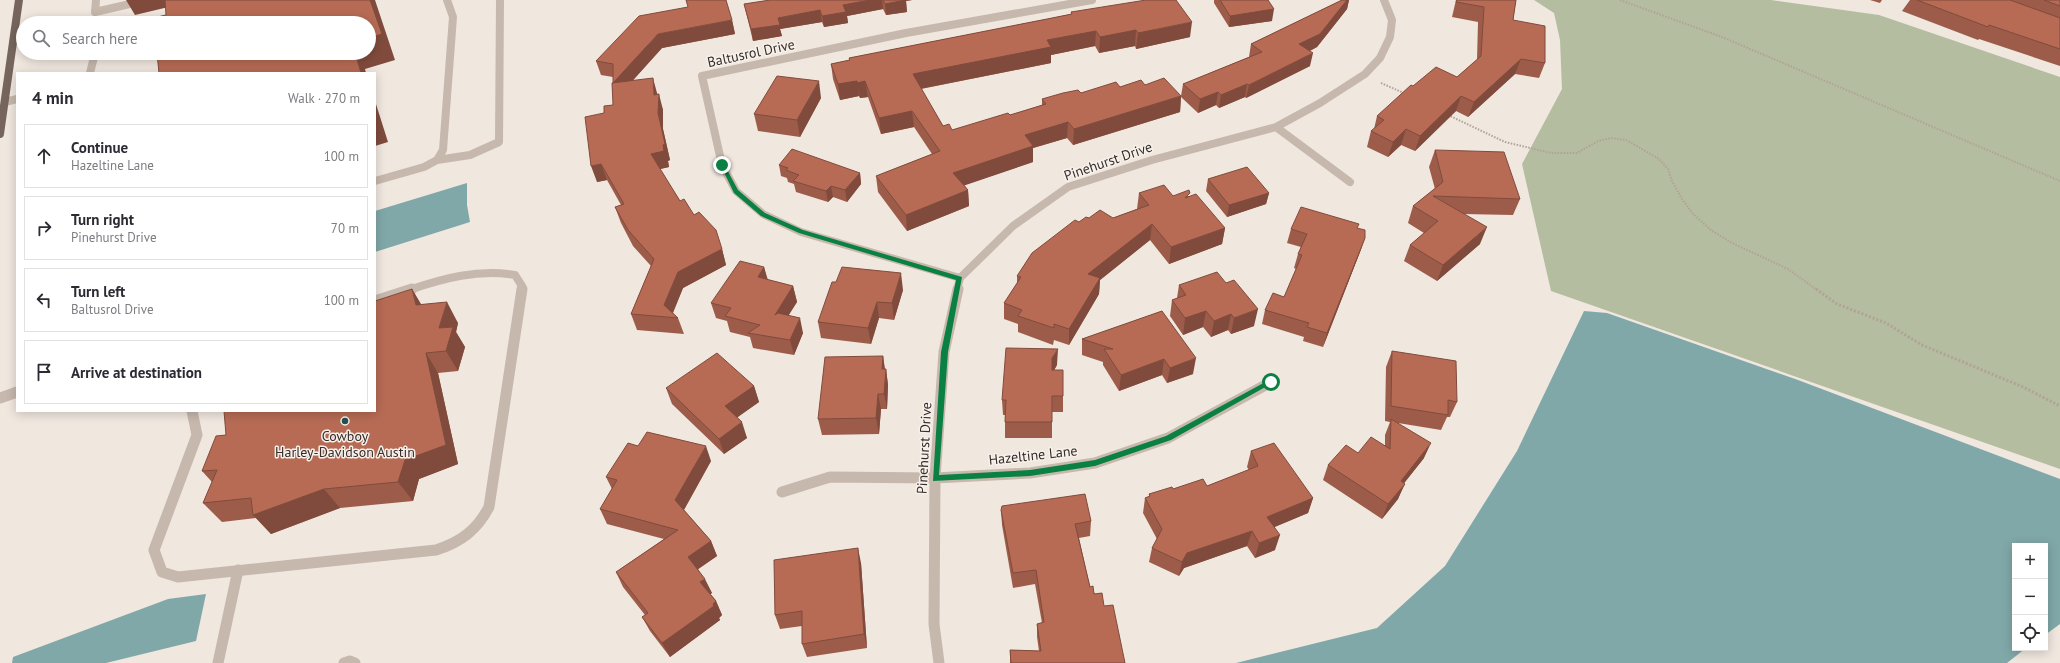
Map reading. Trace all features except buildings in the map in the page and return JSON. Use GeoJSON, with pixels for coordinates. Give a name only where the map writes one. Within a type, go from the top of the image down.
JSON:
{"type":"FeatureCollection","features":[{"type":"Feature","properties":{"kind":"main road"},"geometry":{"type":"LineString","coordinates":[[17,16],[19,0]]}},
{"type":"Feature","properties":{"kind":"main road"},"geometry":{"type":"LineString","coordinates":[[0,134],[16,20]]}},
{"type":"Feature","properties":{"kind":"street"},"geometry":{"type":"LineString","coordinates":[[96,0],[95,12],[147,0]]}},
{"type":"Feature","properties":{"kind":"street"},"geometry":{"type":"LineString","coordinates":[[438,160],[443,150],[452,17],[447,0]]}},
{"type":"Feature","properties":{"kind":"street"},"geometry":{"type":"LineString","coordinates":[[376,181],[424,167],[438,160],[458,159],[479,152],[499,142],[501,60],[500,0]]}},
{"type":"Feature","properties":{"kind":"street","name":"Baltusrol Drive"},"geometry":{"type":"LineString","coordinates":[[960,278],[801,232],[763,214],[736,191],[722,165],[702,76],[906,33],[1092,0]]}},
{"type":"Feature","properties":{"kind":"street","name":"Pinehurst Drive"},"geometry":{"type":"LineString","coordinates":[[939,663],[934,624],[935,478],[944,352],[960,278],[1013,226],[1068,187],[1152,160],[1276,127],[1320,103],[1371,70],[1387,48],[1392,23],[1384,0]]}},
{"type":"Feature","properties":{"kind":"street"},"geometry":{"type":"LineString","coordinates":[[90,72],[93,60]]}},
{"type":"Feature","properties":{"kind":"street"},"geometry":{"type":"LineString","coordinates":[[4,102],[16,99]]}},
{"type":"Feature","properties":{"kind":"street"},"geometry":{"type":"LineString","coordinates":[[1276,127],[1350,182]]}},
{"type":"Feature","properties":{"kind":"street"},"geometry":{"type":"LineString","coordinates":[[192,412],[197,435],[154,550],[157,562],[162,572],[178,577],[436,550],[452,545],[468,536],[482,522],[489,507],[522,286],[515,276],[503,272],[486,272],[442,281],[376,301]]}},
{"type":"Feature","properties":{"kind":"street","name":"Hazeltine Lane"},"geometry":{"type":"LineString","coordinates":[[782,492],[830,477],[935,478],[1030,473],[1095,463],[1168,438],[1271,382]]}},
{"type":"Feature","properties":{"kind":"street"},"geometry":{"type":"LineString","coordinates":[[0,398],[16,392]]}},
{"type":"Feature","properties":{"kind":"street"},"geometry":{"type":"LineString","coordinates":[[218,663],[238,570]]}},
{"type":"Feature","properties":{"kind":"street"},"geometry":{"type":"LineString","coordinates":[[344,663],[350,661],[354,663]]}},
{"type":"Feature","properties":{"kind":"path"},"geometry":{"type":"LineString","coordinates":[[1620,0],[1722,37],[2060,181]]}},
{"type":"Feature","properties":{"kind":"path"},"geometry":{"type":"LineString","coordinates":[[1381,83],[1409,96]]}},
{"type":"Feature","properties":{"kind":"path"},"geometry":{"type":"LineString","coordinates":[[1443,112],[1505,142],[1551,153],[1577,153],[1598,142],[1611,138],[1626,140],[1659,159],[1668,169],[1678,193],[1693,214],[1711,230],[1732,244],[1788,269],[1837,304],[1886,323],[1922,345],[2023,386],[2060,406]]}},
{"type":"Feature","properties":{"kind":"green space"},"geometry":{"type":"Polygon","coordinates":[[[1534,0],[1771,0],[1879,15],[2060,77],[2060,469],[1551,291],[1522,164],[1562,89],[1560,40],[1554,13],[1534,0]]]}},
{"type":"Feature","properties":{"kind":"water"},"geometry":{"type":"Polygon","coordinates":[[[467,183],[467,205],[470,222],[376,252],[376,211],[467,183]]]}},
{"type":"Feature","properties":{"kind":"water"},"geometry":{"type":"Polygon","coordinates":[[[1584,311],[1607,313],[1798,380],[2060,479],[2060,624],[2048,633],[2048,543],[2012,543],[2012,651],[2022,651],[2007,663],[1236,663],[1377,628],[1445,566],[1517,451],[1584,311]]]}},
{"type":"Feature","properties":{"kind":"water"},"geometry":{"type":"Polygon","coordinates":[[[206,594],[196,641],[106,663],[12,663],[13,657],[168,599],[206,594]]]}},
{"type":"Feature","properties":{"kind":"place","name":"Cowboy Harley-Davidson Austin"},"geometry":{"type":"Point","coordinates":[345,421]}},
{"type":"Feature","properties":{"kind":"route"},"geometry":{"type":"LineString","coordinates":[[722,165],[736,191],[763,214],[801,232],[960,278],[944,352],[935,478],[1030,473],[1095,463],[1168,438],[1271,382]]}}]}
